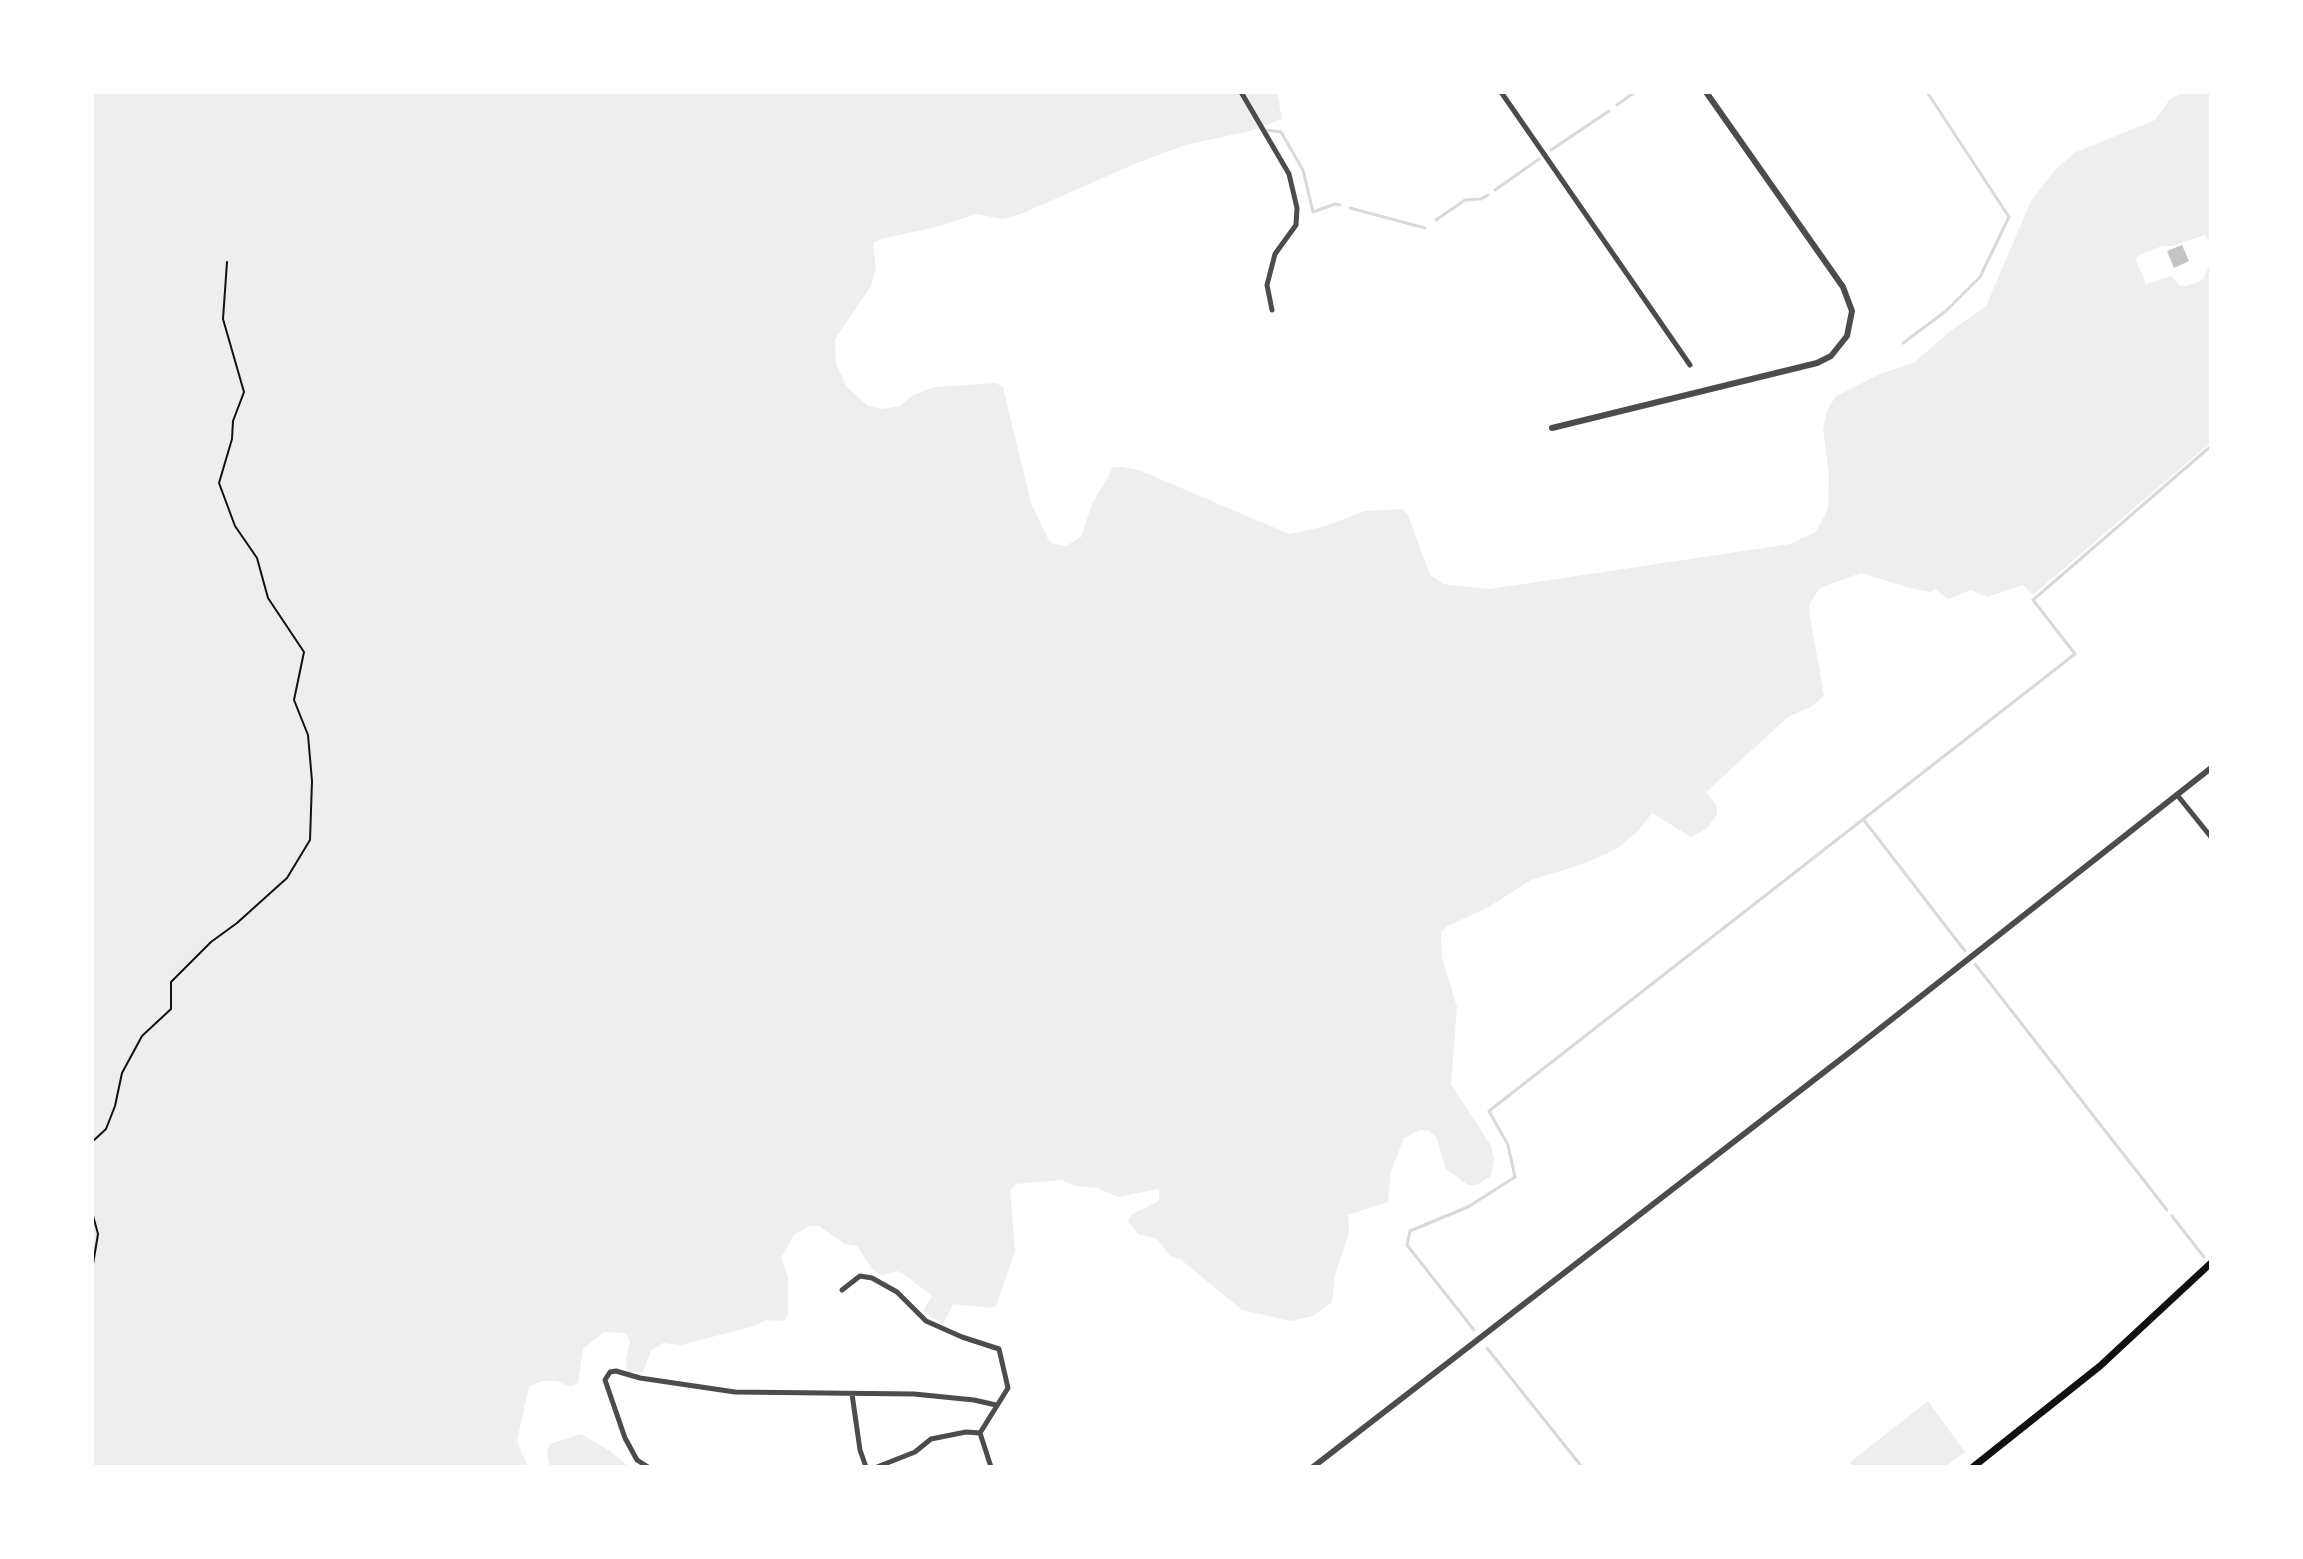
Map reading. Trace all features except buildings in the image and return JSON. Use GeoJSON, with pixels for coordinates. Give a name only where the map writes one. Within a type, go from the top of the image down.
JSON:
{"type":"FeatureCollection","features":[{"type":"Feature","properties":{"kind":"main road"},"geometry":{"type":"LineString","coordinates":[[1973,1467],[2100,1366],[2211,1263]]}},
{"type":"Feature","properties":{"kind":"street"},"geometry":{"type":"LineString","coordinates":[[1241,92],[1289,174],[1297,208],[1296,225],[1275,254],[1267,285],[1272,310]]}},
{"type":"Feature","properties":{"kind":"street"},"geometry":{"type":"LineString","coordinates":[[1501,92],[1690,365]]}},
{"type":"Feature","properties":{"kind":"street"},"geometry":{"type":"LineString","coordinates":[[1552,428],[1817,363],[1831,356],[1847,336],[1852,311],[1843,287],[1706,92]]}},
{"type":"Feature","properties":{"kind":"street"},"geometry":{"type":"LineString","coordinates":[[1313,1467],[2211,768]]}},
{"type":"Feature","properties":{"kind":"street"},"geometry":{"type":"LineString","coordinates":[[2178,796],[2211,837]]}},
{"type":"Feature","properties":{"kind":"street"},"geometry":{"type":"LineString","coordinates":[[842,1290],[860,1276],[872,1278],[897,1292],[926,1321],[999,1349],[1008,1388],[980,1433],[991,1467]]}},
{"type":"Feature","properties":{"kind":"street"},"geometry":{"type":"LineString","coordinates":[[648,1467],[637,1460],[625,1438],[605,1380],[610,1372],[735,1392],[914,1394],[996,1405]]}},
{"type":"Feature","properties":{"kind":"street"},"geometry":{"type":"LineString","coordinates":[[852,1393],[860,1450],[866,1467]]}},
{"type":"Feature","properties":{"kind":"street"},"geometry":{"type":"LineString","coordinates":[[877,1467],[915,1452],[931,1439],[966,1432],[980,1433]]}},
{"type":"Feature","properties":{"kind":"path"},"geometry":{"type":"LineString","coordinates":[[92,1142],[106,1129],[122,1073],[142,1036],[171,1009],[171,982],[211,942],[287,878],[310,840],[312,781],[308,735],[294,700],[304,652],[268,598],[257,558],[235,526],[219,483],[232,439],[233,421],[244,392],[223,319],[227,262]]}},
{"type":"Feature","properties":{"kind":"path"},"geometry":{"type":"LineString","coordinates":[[92,1212],[98,1234],[92,1270]]}},
{"type":"Feature","properties":{"kind":"shaded area"},"geometry":{"type":"Polygon","coordinates":[[[92,92],[1277,92],[1282,119],[1250,131],[1185,145],[1021,214],[1003,219],[976,214],[873,243],[876,269],[871,286],[835,339],[836,364],[847,387],[867,405],[882,409],[900,406],[913,395],[934,387],[996,383],[1003,387],[1031,503],[1050,543],[1066,546],[1081,537],[1092,504],[1113,467],[1122,467],[1139,470],[1289,534],[1323,527],[1365,511],[1402,509],[1408,515],[1430,575],[1443,584],[1490,589],[1790,544],[1816,532],[1828,509],[1829,474],[1823,429],[1827,411],[1835,397],[1880,374],[1915,362],[1949,332],[1986,306],[2031,201],[2055,170],[2074,153],[2155,120],[2170,99],[2184,92],[2211,92],[2211,244],[2205,235],[2173,246],[2162,246],[2137,256],[2136,260],[2146,284],[2171,276],[2179,285],[2185,286],[2199,282],[2205,276],[2211,260],[2211,442],[2033,595],[2023,585],[1987,597],[1971,590],[1948,599],[1935,589],[1931,592],[1913,589],[1861,573],[1820,588],[1810,603],[1809,611],[1824,696],[1811,707],[1788,717],[1706,792],[1717,806],[1717,815],[1706,829],[1691,837],[1652,813],[1639,830],[1618,848],[1583,864],[1531,880],[1487,908],[1447,926],[1441,932],[1442,958],[1457,1007],[1451,1084],[1491,1146],[1494,1159],[1491,1176],[1477,1185],[1468,1185],[1446,1169],[1436,1137],[1429,1131],[1420,1130],[1404,1138],[1391,1171],[1388,1202],[1348,1215],[1349,1233],[1335,1275],[1332,1302],[1313,1316],[1291,1321],[1242,1310],[1180,1259],[1171,1257],[1157,1239],[1138,1234],[1128,1221],[1132,1214],[1159,1201],[1159,1189],[1118,1197],[1063,1180],[1016,1184],[1010,1190],[1015,1251],[996,1306],[953,1304],[943,1324],[923,1311],[932,1296],[905,1275],[897,1271],[879,1274],[872,1269],[857,1246],[845,1244],[819,1226],[809,1226],[794,1235],[781,1258],[788,1277],[788,1313],[784,1321],[766,1320],[681,1345],[663,1343],[651,1351],[643,1372],[627,1372],[630,1341],[626,1333],[604,1332],[583,1349],[578,1383],[570,1387],[557,1381],[543,1381],[529,1386],[517,1441],[528,1467],[92,1467],[92,92]]]}},
{"type":"Feature","properties":{"kind":"shaded area"},"geometry":{"type":"Polygon","coordinates":[[[1928,1401],[1965,1452],[1944,1467],[1853,1467],[1850,1462],[1928,1401]]]}},
{"type":"Feature","properties":{"kind":"shaded area"},"geometry":{"type":"Polygon","coordinates":[[[581,1434],[610,1451],[629,1467],[550,1467],[547,1450],[550,1444],[581,1434]]]}},
{"type":"Feature","properties":{"kind":"waterway"},"geometry":{"type":"LineString","coordinates":[[1617,105],[1635,92]]}},
{"type":"Feature","properties":{"kind":"waterway"},"geometry":{"type":"LineString","coordinates":[[1903,343],[1946,311],[1980,277],[2009,217],[1927,92]]}},
{"type":"Feature","properties":{"kind":"waterway"},"geometry":{"type":"LineString","coordinates":[[1551,150],[1609,111]]}},
{"type":"Feature","properties":{"kind":"waterway"},"geometry":{"type":"LineString","coordinates":[[1268,130],[1281,132],[1303,170],[1313,212],[1340,205]]}},
{"type":"Feature","properties":{"kind":"waterway"},"geometry":{"type":"LineString","coordinates":[[1495,190],[1539,159]]}},
{"type":"Feature","properties":{"kind":"waterway"},"geometry":{"type":"LineString","coordinates":[[1436,220],[1465,200],[1481,199],[1488,195]]}},
{"type":"Feature","properties":{"kind":"waterway"},"geometry":{"type":"LineString","coordinates":[[1350,208],[1425,228]]}},
{"type":"Feature","properties":{"kind":"waterway"},"geometry":{"type":"LineString","coordinates":[[1474,1330],[1407,1245],[1410,1231],[1468,1207],[1515,1177],[1508,1145],[1489,1111],[2075,654],[2033,600],[2211,446]]}},
{"type":"Feature","properties":{"kind":"waterway"},"geometry":{"type":"LineString","coordinates":[[1863,819],[1965,951]]}},
{"type":"Feature","properties":{"kind":"waterway"},"geometry":{"type":"LineString","coordinates":[[1975,964],[2167,1210]]}},
{"type":"Feature","properties":{"kind":"waterway"},"geometry":{"type":"LineString","coordinates":[[2172,1216],[2204,1257]]}},
{"type":"Feature","properties":{"kind":"waterway"},"geometry":{"type":"LineString","coordinates":[[1487,1348],[1582,1467]]}}]}
